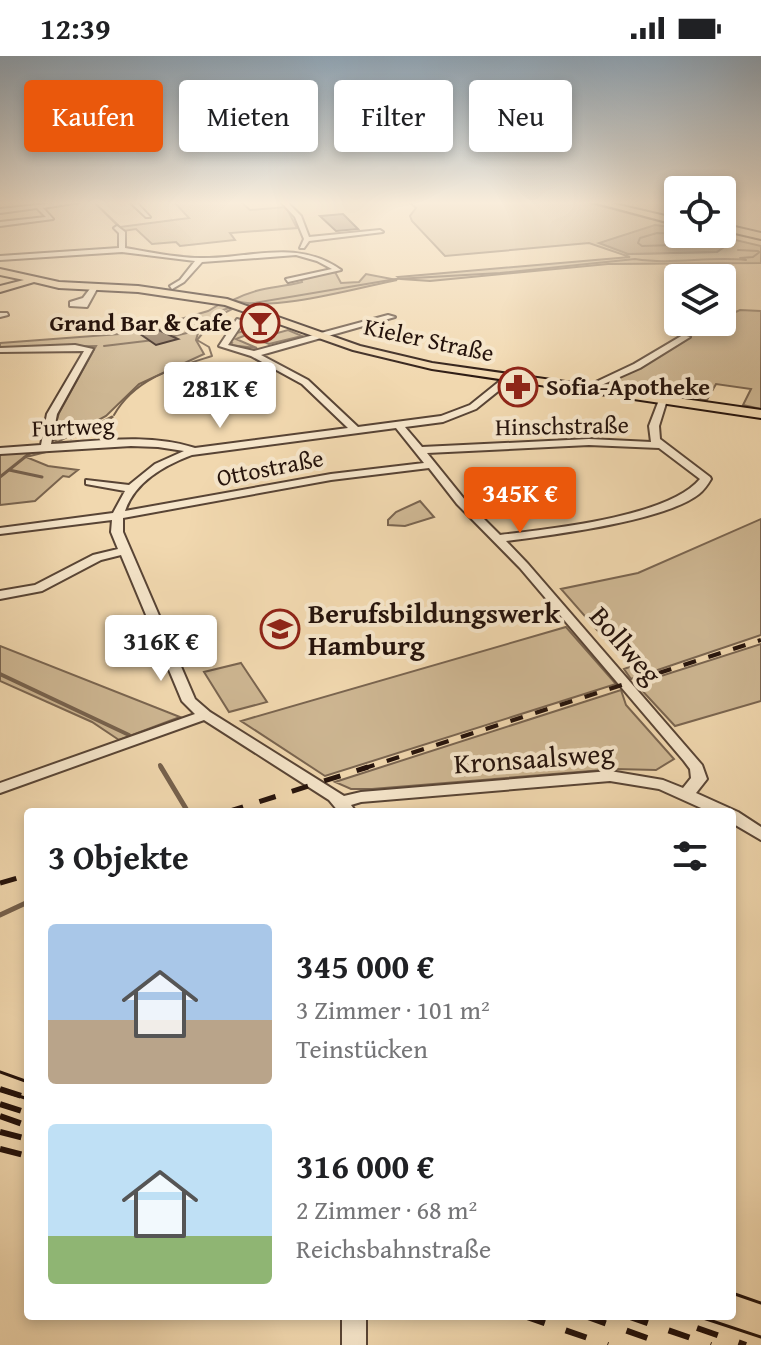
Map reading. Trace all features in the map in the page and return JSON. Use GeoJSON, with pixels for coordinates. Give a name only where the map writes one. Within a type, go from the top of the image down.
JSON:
{"type":"FeatureCollection","features":[{"type":"Feature","properties":{"kind":"main road","name":"Kieler Straße"},"geometry":{"type":"LineString","coordinates":[[0,270],[36,279],[227,302],[402,361],[761,414]]}},
{"type":"Feature","properties":{"kind":"main road"},"geometry":{"type":"LineString","coordinates":[[0,289],[36,279]]}},
{"type":"Feature","properties":{"kind":"street"},"geometry":{"type":"LineString","coordinates":[[172,287],[182,281],[198,262]]}},
{"type":"Feature","properties":{"kind":"street"},"geometry":{"type":"LineString","coordinates":[[288,280],[338,270],[323,262]]}},
{"type":"Feature","properties":{"kind":"street"},"geometry":{"type":"LineString","coordinates":[[86,300],[94,287]]}},
{"type":"Feature","properties":{"kind":"street"},"geometry":{"type":"LineString","coordinates":[[254,354],[391,317]]}},
{"type":"Feature","properties":{"kind":"street"},"geometry":{"type":"LineString","coordinates":[[240,321],[223,346],[254,354],[310,385],[357,431]]}},
{"type":"Feature","properties":{"kind":"street"},"geometry":{"type":"LineString","coordinates":[[585,389],[648,360],[686,337]]}},
{"type":"Feature","properties":{"kind":"street"},"geometry":{"type":"LineString","coordinates":[[0,350],[79,347],[89,351],[52,414],[46,446]]}},
{"type":"Feature","properties":{"kind":"street"},"geometry":{"type":"LineString","coordinates":[[227,371],[272,364]]}},
{"type":"Feature","properties":{"kind":"street"},"geometry":{"type":"LineString","coordinates":[[345,807],[205,715],[189,701],[117,532],[118,516],[133,489],[162,463],[194,451],[400,426],[461,414],[509,378]]}},
{"type":"Feature","properties":{"kind":"street","name":"Hinschstraße"},"geometry":{"type":"LineString","coordinates":[[419,450],[589,442],[658,445],[653,435],[663,400]]}},
{"type":"Feature","properties":{"kind":"street","name":"Bollweg"},"geometry":{"type":"LineString","coordinates":[[400,426],[461,502],[499,539],[697,768],[699,779],[687,794]]}},
{"type":"Feature","properties":{"kind":"street","name":"Furtweg"},"geometry":{"type":"LineString","coordinates":[[0,451],[46,446],[170,444],[186,446],[194,451]]}},
{"type":"Feature","properties":{"kind":"street"},"geometry":{"type":"LineString","coordinates":[[499,539],[588,525],[659,508],[689,497],[705,484],[702,476],[658,445]]}},
{"type":"Feature","properties":{"kind":"street","name":"Ottostraße"},"geometry":{"type":"LineString","coordinates":[[0,531],[118,516],[331,477],[431,465]]}},
{"type":"Feature","properties":{"kind":"street"},"geometry":{"type":"LineString","coordinates":[[90,482],[133,489]]}},
{"type":"Feature","properties":{"kind":"street"},"geometry":{"type":"LineString","coordinates":[[0,595],[38,588],[97,557],[125,551]]}},
{"type":"Feature","properties":{"kind":"street"},"geometry":{"type":"LineString","coordinates":[[0,788],[205,715]]}},
{"type":"Feature","properties":{"kind":"street","name":"Kronsaalsweg"},"geometry":{"type":"LineString","coordinates":[[345,807],[361,797],[610,776],[650,781],[716,808]]}},
{"type":"Feature","properties":{"kind":"street"},"geometry":{"type":"LineString","coordinates":[[736,818],[761,834]]}},
{"type":"Feature","properties":{"kind":"street"},"geometry":{"type":"LineString","coordinates":[[354,1320],[354,1345]]}},
{"type":"Feature","properties":{"kind":"shaded area"},"geometry":{"type":"Polygon","coordinates":[[[570,262],[761,262],[608,264],[430,281],[398,277],[570,262]]]}},
{"type":"Feature","properties":{"kind":"shaded area"},"geometry":{"type":"Polygon","coordinates":[[[335,272],[341,283],[359,282],[366,274],[397,280],[291,301],[249,303],[233,300],[260,290],[302,282],[301,278],[335,272]]]}},
{"type":"Feature","properties":{"kind":"shaded area"},"geometry":{"type":"Polygon","coordinates":[[[220,304],[232,307],[214,315],[201,328],[196,340],[204,354],[139,384],[106,416],[58,442],[51,439],[59,413],[96,346],[0,348],[0,343],[133,333],[208,311],[220,304]]]}},
{"type":"Feature","properties":{"kind":"shaded area"},"geometry":{"type":"Polygon","coordinates":[[[761,311],[761,409],[743,405],[751,389],[716,384],[707,400],[599,384],[643,364],[690,337],[687,336],[736,336],[736,312],[761,311]]]}},
{"type":"Feature","properties":{"kind":"shaded area"},"geometry":{"type":"Polygon","coordinates":[[[260,328],[274,334],[288,330],[302,336],[269,344],[246,335],[236,339],[257,348],[230,345],[232,343],[229,341],[236,333],[260,328]]]}},
{"type":"Feature","properties":{"kind":"shaded area"},"geometry":{"type":"Polygon","coordinates":[[[58,449],[26,457],[48,466],[78,470],[69,477],[63,476],[35,501],[0,505],[0,454],[58,449]]]}},
{"type":"Feature","properties":{"kind":"shaded area"},"geometry":{"type":"Polygon","coordinates":[[[420,501],[434,517],[405,526],[388,525],[388,520],[396,512],[420,501]]]}},
{"type":"Feature","properties":{"kind":"shaded area"},"geometry":{"type":"Polygon","coordinates":[[[761,519],[761,635],[631,679],[624,669],[635,665],[618,646],[612,647],[561,589],[638,573],[761,519]]]}},
{"type":"Feature","properties":{"kind":"shaded area"},"geometry":{"type":"Polygon","coordinates":[[[566,627],[616,684],[325,776],[241,721],[566,627]]]}},
{"type":"Feature","properties":{"kind":"shaded area"},"geometry":{"type":"Polygon","coordinates":[[[761,644],[761,701],[675,726],[636,684],[761,644]]]}},
{"type":"Feature","properties":{"kind":"shaded area"},"geometry":{"type":"Polygon","coordinates":[[[0,646],[180,717],[119,740],[92,722],[0,681],[0,646]]]}},
{"type":"Feature","properties":{"kind":"shaded area"},"geometry":{"type":"Polygon","coordinates":[[[241,663],[267,702],[229,712],[204,672],[241,663]]]}},
{"type":"Feature","properties":{"kind":"shaded area"},"geometry":{"type":"Polygon","coordinates":[[[621,690],[626,705],[674,759],[656,770],[615,769],[372,789],[351,789],[335,782],[621,690]]]}},
{"type":"Feature","properties":{"kind":"building"},"geometry":{"type":"Polygon","coordinates":[[[146,324],[178,339],[156,345],[130,327],[146,324]]]}},
{"type":"Feature","properties":{"kind":"waterway"},"geometry":{"type":"LineString","coordinates":[[248,304],[396,279],[605,262]]}},
{"type":"Feature","properties":{"kind":"waterway"},"geometry":{"type":"LineString","coordinates":[[114,415],[144,383],[170,370],[212,356],[209,347],[197,340],[216,317],[234,308]]}},
{"type":"Feature","properties":{"kind":"waterway"},"geometry":{"type":"LineString","coordinates":[[170,337],[191,332]]}},
{"type":"Feature","properties":{"kind":"waterway"},"geometry":{"type":"LineString","coordinates":[[104,346],[154,340]]}},
{"type":"Feature","properties":{"kind":"waterway"},"geometry":{"type":"LineString","coordinates":[[71,438],[112,417]]}},
{"type":"Feature","properties":{"kind":"waterway"},"geometry":{"type":"LineString","coordinates":[[0,477],[30,453]]}},
{"type":"Feature","properties":{"kind":"waterway"},"geometry":{"type":"LineString","coordinates":[[9,470],[42,477]]}},
{"type":"Feature","properties":{"kind":"waterway"},"geometry":{"type":"LineString","coordinates":[[0,674],[129,735]]}},
{"type":"Feature","properties":{"kind":"waterway"},"geometry":{"type":"LineString","coordinates":[[161,767],[186,808]]}},
{"type":"Feature","properties":{"kind":"waterway"},"geometry":{"type":"LineString","coordinates":[[0,915],[24,904]]}},
{"type":"Feature","properties":{"kind":"tram line"},"geometry":{"type":"LineString","coordinates":[[0,1072],[24,1081]]}},
{"type":"Feature","properties":{"kind":"tram line"},"geometry":{"type":"LineString","coordinates":[[0,1090],[24,1098]]}},
{"type":"Feature","properties":{"kind":"tram line"},"geometry":{"type":"LineString","coordinates":[[736,1294],[761,1303]]}},
{"type":"Feature","properties":{"kind":"tram line"},"geometry":{"type":"LineString","coordinates":[[709,1320],[761,1337]]}},
{"type":"Feature","properties":{"kind":"railway"},"geometry":{"type":"LineString","coordinates":[[362,769],[761,640]]}},
{"type":"Feature","properties":{"kind":"railway"},"geometry":{"type":"LineString","coordinates":[[240,808],[368,767]]}},
{"type":"Feature","properties":{"kind":"railway"},"geometry":{"type":"LineString","coordinates":[[0,883],[24,876]]}},
{"type":"Feature","properties":{"kind":"railway"},"geometry":{"type":"LineString","coordinates":[[0,1089],[24,1097]]}},
{"type":"Feature","properties":{"kind":"railway"},"geometry":{"type":"LineString","coordinates":[[0,1104],[24,1112]]}},
{"type":"Feature","properties":{"kind":"railway"},"geometry":{"type":"LineString","coordinates":[[0,1116],[24,1125]]}},
{"type":"Feature","properties":{"kind":"railway"},"geometry":{"type":"LineString","coordinates":[[0,1132],[24,1138]]}},
{"type":"Feature","properties":{"kind":"railway"},"geometry":{"type":"LineString","coordinates":[[0,1149],[24,1155]]}},
{"type":"Feature","properties":{"kind":"railway"},"geometry":{"type":"LineString","coordinates":[[536,1320],[608,1345]]}},
{"type":"Feature","properties":{"kind":"railway"},"geometry":{"type":"LineString","coordinates":[[596,1320],[667,1345]]}},
{"type":"Feature","properties":{"kind":"railway"},"geometry":{"type":"LineString","coordinates":[[639,1320],[711,1345]]}},
{"type":"Feature","properties":{"kind":"railway"},"geometry":{"type":"LineString","coordinates":[[697,1328],[746,1345]]}},
{"type":"Feature","properties":{"kind":"place","name":"Grand Bar & Cafe"},"geometry":{"type":"Point","coordinates":[260,323]}},
{"type":"Feature","properties":{"kind":"place","name":"Sofia-Apotheke"},"geometry":{"type":"Point","coordinates":[518,387]}},
{"type":"Feature","properties":{"kind":"place","name":"Berufsbildungswerk Hamburg"},"geometry":{"type":"Point","coordinates":[280,629]}}]}
